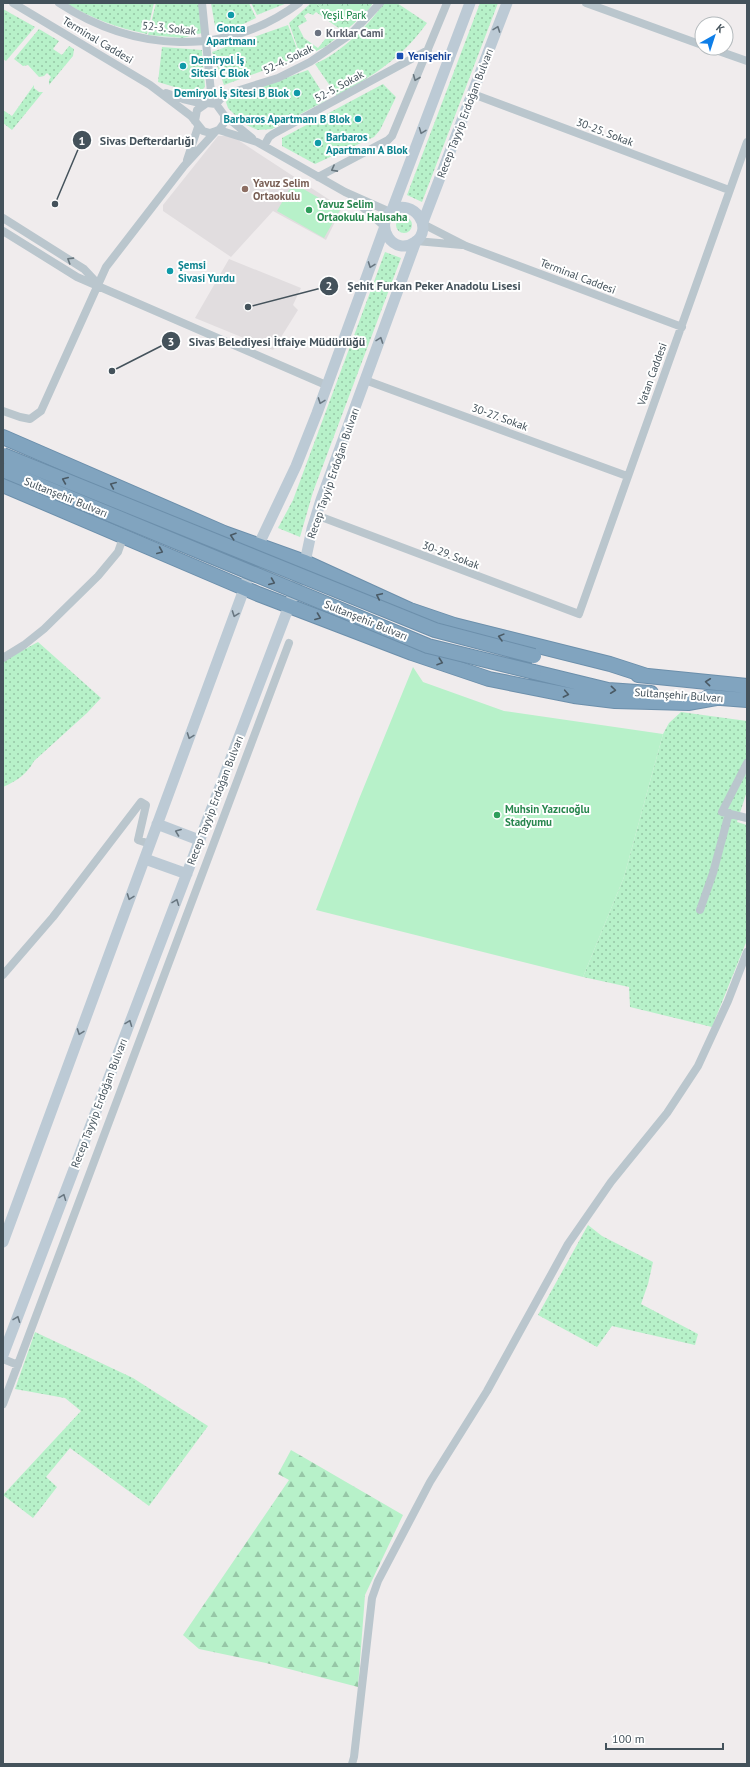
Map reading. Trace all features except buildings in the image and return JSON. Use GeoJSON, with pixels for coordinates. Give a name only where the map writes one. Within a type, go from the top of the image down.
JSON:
{"type":"FeatureCollection","features":[{"type":"Feature","properties":{"kind":"highway"},"geometry":{"type":"LineString","coordinates":[[3,438],[224,533],[259,544],[305,562],[410,610],[454,625],[610,664],[647,676]]}},
{"type":"Feature","properties":{"kind":"highway","name":"Sultanşehir Bulvarı"},"geometry":{"type":"LineString","coordinates":[[3,455],[435,630],[534,656],[610,672],[747,686]]}},
{"type":"Feature","properties":{"kind":"highway","name":"Sultanşehir Bulvarı"},"geometry":{"type":"LineString","coordinates":[[3,470],[428,646],[608,690],[747,700]]}},
{"type":"Feature","properties":{"kind":"highway"},"geometry":{"type":"LineString","coordinates":[[3,485],[289,606],[412,653],[488,679],[574,696],[615,701],[688,703],[716,698]]}},
{"type":"Feature","properties":{"kind":"street","name":"Terminal Caddesi"},"geometry":{"type":"LineString","coordinates":[[13,3],[150,85],[183,99],[210,104],[261,144],[346,192],[391,211]]}},
{"type":"Feature","properties":{"kind":"street","name":"52-3. Sokak"},"geometry":{"type":"LineString","coordinates":[[59,3],[97,23],[127,34],[159,40],[207,42],[252,29],[280,15],[299,3]]}},
{"type":"Feature","properties":{"kind":"street"},"geometry":{"type":"LineString","coordinates":[[184,166],[197,124],[197,110],[210,104],[211,92],[202,3]]}},
{"type":"Feature","properties":{"kind":"street","name":"52-4. Sokak"},"geometry":{"type":"LineString","coordinates":[[210,104],[224,95],[278,78],[315,59],[351,34],[380,3]]}},
{"type":"Feature","properties":{"kind":"street"},"geometry":{"type":"LineString","coordinates":[[318,177],[388,140],[392,136],[447,3]]}},
{"type":"Feature","properties":{"kind":"street"},"geometry":{"type":"LineString","coordinates":[[3,1242],[259,544],[296,466],[384,228],[385,220],[391,211],[470,3]]}},
{"type":"Feature","properties":{"kind":"street","name":"Recep Tayyip Erdoğan Bulvarı"},"geometry":{"type":"LineString","coordinates":[[423,223],[507,3]]}},
{"type":"Feature","properties":{"kind":"street"},"geometry":{"type":"LineString","coordinates":[[586,3],[694,42]]}},
{"type":"Feature","properties":{"kind":"street","name":"52-5. Sokak"},"geometry":{"type":"LineString","coordinates":[[261,144],[273,134],[428,50]]}},
{"type":"Feature","properties":{"kind":"street"},"geometry":{"type":"LineString","coordinates":[[733,56],[747,61]]}},
{"type":"Feature","properties":{"kind":"street","name":"Terminal Caddesi"},"geometry":{"type":"LineString","coordinates":[[150,85],[206,132],[217,131],[261,144]]}},
{"type":"Feature","properties":{"kind":"street","name":"30-25. Sokak"},"geometry":{"type":"LineString","coordinates":[[473,94],[729,190]]}},
{"type":"Feature","properties":{"kind":"street"},"geometry":{"type":"LineString","coordinates":[[3,410],[20,417],[30,419],[41,411],[106,267],[184,166],[224,123],[224,115]]}},
{"type":"Feature","properties":{"kind":"street","name":"Vatan Caddesi"},"geometry":{"type":"LineString","coordinates":[[579,614],[626,476],[682,327],[747,142]]}},
{"type":"Feature","properties":{"kind":"street","name":"Terminal Caddesi"},"geometry":{"type":"LineString","coordinates":[[346,192],[384,228]]}},
{"type":"Feature","properties":{"kind":"street"},"geometry":{"type":"LineString","coordinates":[[384,228],[389,240],[397,245],[408,245],[416,241],[422,233],[423,223],[418,213],[410,208],[401,207],[391,211]]}},
{"type":"Feature","properties":{"kind":"street"},"geometry":{"type":"LineString","coordinates":[[3,218],[84,268],[99,285]]}},
{"type":"Feature","properties":{"kind":"street","name":"Terminal Caddesi"},"geometry":{"type":"LineString","coordinates":[[423,223],[466,246],[682,327]]}},
{"type":"Feature","properties":{"kind":"street"},"geometry":{"type":"LineString","coordinates":[[3,231],[77,277],[99,285],[326,385]]}},
{"type":"Feature","properties":{"kind":"street","name":"Terminal Caddesi"},"geometry":{"type":"LineString","coordinates":[[416,241],[466,246]]}},
{"type":"Feature","properties":{"kind":"street","name":"Recep Tayyip Erdoğan Bulvarı"},"geometry":{"type":"LineString","coordinates":[[3,1355],[6,1338],[187,874],[289,606],[305,562],[316,515],[416,241]]}},
{"type":"Feature","properties":{"kind":"street","name":"30-27. Sokak"},"geometry":{"type":"LineString","coordinates":[[365,380],[626,476]]}},
{"type":"Feature","properties":{"kind":"street","name":"30-29. Sokak"},"geometry":{"type":"LineString","coordinates":[[316,515],[579,614]]}},
{"type":"Feature","properties":{"kind":"street"},"geometry":{"type":"LineString","coordinates":[[3,658],[24,645],[44,628],[98,576],[118,552],[124,535]]}},
{"type":"Feature","properties":{"kind":"street"},"geometry":{"type":"LineString","coordinates":[[3,1404],[289,643]]}},
{"type":"Feature","properties":{"kind":"street"},"geometry":{"type":"LineString","coordinates":[[747,763],[722,812],[747,818]]}},
{"type":"Feature","properties":{"kind":"street"},"geometry":{"type":"LineString","coordinates":[[3,975],[53,917],[141,802],[146,806],[138,840],[150,844]]}},
{"type":"Feature","properties":{"kind":"street"},"geometry":{"type":"LineString","coordinates":[[700,910],[713,874],[729,813]]}},
{"type":"Feature","properties":{"kind":"street"},"geometry":{"type":"LineString","coordinates":[[157,824],[200,840]]}},
{"type":"Feature","properties":{"kind":"street"},"geometry":{"type":"LineString","coordinates":[[192,858],[206,865]]}},
{"type":"Feature","properties":{"kind":"street"},"geometry":{"type":"LineString","coordinates":[[144,859],[187,874]]}},
{"type":"Feature","properties":{"kind":"street"},"geometry":{"type":"LineString","coordinates":[[352,1764],[372,1598],[378,1581],[430,1482],[487,1391],[568,1244],[611,1182],[667,1113],[698,1066],[728,1001],[747,952]]}},
{"type":"Feature","properties":{"kind":"street"},"geometry":{"type":"LineString","coordinates":[[3,1359],[18,1365]]}},
{"type":"Feature","properties":{"kind":"shaded area","name":"Yavuz Selim Ortaokulu"},"geometry":{"type":"Polygon","coordinates":[[[218,136],[232,136],[342,208],[326,240],[273,211],[231,257],[163,211],[163,205],[218,136]]]}},
{"type":"Feature","properties":{"kind":"shaded area"},"geometry":{"type":"Polygon","coordinates":[[[229,259],[301,288],[293,305],[298,310],[273,350],[195,318],[229,259]]]}},
{"type":"Feature","properties":{"kind":"green space"},"geometry":{"type":"Polygon","coordinates":[[[66,3],[154,3],[147,34],[105,22],[66,3]]]}},
{"type":"Feature","properties":{"kind":"green space"},"geometry":{"type":"Polygon","coordinates":[[[156,3],[199,3],[202,33],[183,38],[148,35],[156,3]]]}},
{"type":"Feature","properties":{"kind":"green space","name":"Gonca Apartmanı"},"geometry":{"type":"Polygon","coordinates":[[[211,3],[249,3],[256,18],[239,26],[216,32],[211,3]]]}},
{"type":"Feature","properties":{"kind":"green space"},"geometry":{"type":"Polygon","coordinates":[[[251,3],[287,3],[257,15],[251,3]]]}},
{"type":"Feature","properties":{"kind":"green space"},"geometry":{"type":"Polygon","coordinates":[[[311,3],[316,3],[344,32],[316,12],[313,15],[308,13],[304,16],[307,21],[298,26],[304,38],[318,48],[330,33],[335,39],[325,47],[301,58],[289,23],[311,3]]]}},
{"type":"Feature","properties":{"kind":"green space","name":"Yeşil Park"},"geometry":{"type":"Polygon","coordinates":[[[316,3],[373,3],[367,12],[344,32],[316,3]]]}},
{"type":"Feature","properties":{"kind":"green space"},"geometry":{"type":"Polygon","coordinates":[[[384,3],[397,3],[427,23],[408,46],[386,65],[363,81],[337,96],[315,64],[335,53],[344,46],[362,30],[384,3]]]}},
{"type":"Feature","properties":{"kind":"green space"},"geometry":{"type":"Polygon","coordinates":[[[480,3],[498,3],[422,202],[407,195],[480,3]]]}},
{"type":"Feature","properties":{"kind":"green space"},"geometry":{"type":"Polygon","coordinates":[[[3,9],[35,27],[6,61],[3,59],[3,9]]]}},
{"type":"Feature","properties":{"kind":"green space"},"geometry":{"type":"Polygon","coordinates":[[[288,25],[300,57],[224,85],[212,52],[288,25]]]}},
{"type":"Feature","properties":{"kind":"green space"},"geometry":{"type":"Polygon","coordinates":[[[39,29],[59,41],[53,49],[62,55],[69,46],[74,49],[73,56],[49,85],[49,80],[51,77],[47,73],[44,76],[39,77],[28,65],[23,66],[14,59],[39,29]]]}},
{"type":"Feature","properties":{"kind":"green space"},"geometry":{"type":"Polygon","coordinates":[[[162,47],[202,50],[205,87],[198,94],[158,82],[162,47]]]}},
{"type":"Feature","properties":{"kind":"green space"},"geometry":{"type":"Polygon","coordinates":[[[308,70],[327,100],[272,129],[258,130],[244,124],[228,108],[226,102],[229,98],[308,70]]]}},
{"type":"Feature","properties":{"kind":"green space"},"geometry":{"type":"Polygon","coordinates":[[[383,84],[396,97],[380,130],[374,137],[315,164],[282,146],[282,138],[383,84]]]}},
{"type":"Feature","properties":{"kind":"green space"},"geometry":{"type":"Polygon","coordinates":[[[34,85],[34,88],[39,92],[43,92],[12,130],[3,123],[3,110],[12,116],[34,85]]]}},
{"type":"Feature","properties":{"kind":"green space","name":"Yavuz Selim Ortaokulu Halısaha"},"geometry":{"type":"Polygon","coordinates":[[[293,183],[340,210],[324,238],[277,211],[293,183]]]}},
{"type":"Feature","properties":{"kind":"green space"},"geometry":{"type":"Polygon","coordinates":[[[401,217],[407,217],[412,222],[410,231],[407,233],[401,233],[396,228],[396,222],[401,217]]]}},
{"type":"Feature","properties":{"kind":"green space"},"geometry":{"type":"Polygon","coordinates":[[[385,252],[401,258],[313,492],[300,537],[278,528],[293,500],[385,252]]]}},
{"type":"Feature","properties":{"kind":"green space"},"geometry":{"type":"Polygon","coordinates":[[[38,642],[101,698],[87,713],[34,761],[25,773],[17,780],[3,787],[3,661],[38,642]]]}},
{"type":"Feature","properties":{"kind":"green space","name":"Muhsin Yazıcıoğlu Stadyumu"},"geometry":{"type":"Polygon","coordinates":[[[413,667],[423,682],[504,711],[663,734],[624,877],[583,977],[316,910],[359,799],[413,667]]]}},
{"type":"Feature","properties":{"kind":"green space"},"geometry":{"type":"Polygon","coordinates":[[[681,712],[747,721],[747,791],[737,822],[747,825],[747,940],[712,1027],[630,1007],[629,987],[583,977],[624,877],[663,734],[669,723],[681,712]]]}},
{"type":"Feature","properties":{"kind":"green space"},"geometry":{"type":"Polygon","coordinates":[[[588,1225],[602,1236],[653,1262],[648,1284],[641,1304],[698,1334],[695,1345],[612,1326],[597,1347],[538,1315],[588,1225]]]}},
{"type":"Feature","properties":{"kind":"green space"},"geometry":{"type":"Polygon","coordinates":[[[35,1332],[133,1378],[208,1426],[149,1506],[70,1448],[46,1477],[57,1487],[33,1518],[3,1495],[81,1411],[65,1398],[15,1389],[35,1332]]]}},
{"type":"Feature","properties":{"kind":"green space"},"geometry":{"type":"Polygon","coordinates":[[[291,1450],[403,1515],[365,1595],[358,1687],[266,1663],[199,1649],[183,1635],[289,1480],[278,1474],[291,1450]]]}},
{"type":"Feature","properties":{"kind":"place","name":"Gonca Apartmanı"},"geometry":{"type":"Point","coordinates":[231,15]}},
{"type":"Feature","properties":{"kind":"place","name":"Kırklar Cami"},"geometry":{"type":"Point","coordinates":[318,33]}},
{"type":"Feature","properties":{"kind":"place","name":"Yenişehir"},"geometry":{"type":"Point","coordinates":[400,56]}},
{"type":"Feature","properties":{"kind":"place","name":"Demiryol İş Sitesi C Blok"},"geometry":{"type":"Point","coordinates":[183,66]}},
{"type":"Feature","properties":{"kind":"place","name":"Demiryol İş Sitesi B Blok"},"geometry":{"type":"Point","coordinates":[297,93]}},
{"type":"Feature","properties":{"kind":"place","name":"Barbaros Apartmanı B Blok"},"geometry":{"type":"Point","coordinates":[358,119]}},
{"type":"Feature","properties":{"kind":"place","name":"Barbaros Apartmanı A Blok"},"geometry":{"type":"Point","coordinates":[318,143]}},
{"type":"Feature","properties":{"kind":"place","name":"Yavuz Selim Ortaokulu"},"geometry":{"type":"Point","coordinates":[245,189]}},
{"type":"Feature","properties":{"kind":"place","name":"Sivas Defterdarlığı"},"geometry":{"type":"Point","coordinates":[55,204]}},
{"type":"Feature","properties":{"kind":"place","name":"Yavuz Selim Ortaokulu Halısaha"},"geometry":{"type":"Point","coordinates":[309,210]}},
{"type":"Feature","properties":{"kind":"place","name":"Şemsi Sivasi Yurdu"},"geometry":{"type":"Point","coordinates":[170,271]}},
{"type":"Feature","properties":{"kind":"place","name":"Şehit Furkan Peker Anadolu Lisesi"},"geometry":{"type":"Point","coordinates":[248,307]}},
{"type":"Feature","properties":{"kind":"place","name":"Sivas Belediyesi İtfaiye Müdürlüğü"},"geometry":{"type":"Point","coordinates":[112,371]}},
{"type":"Feature","properties":{"kind":"place","name":"Muhsin Yazıcıoğlu Stadyumu"},"geometry":{"type":"Point","coordinates":[497,815]}}]}
